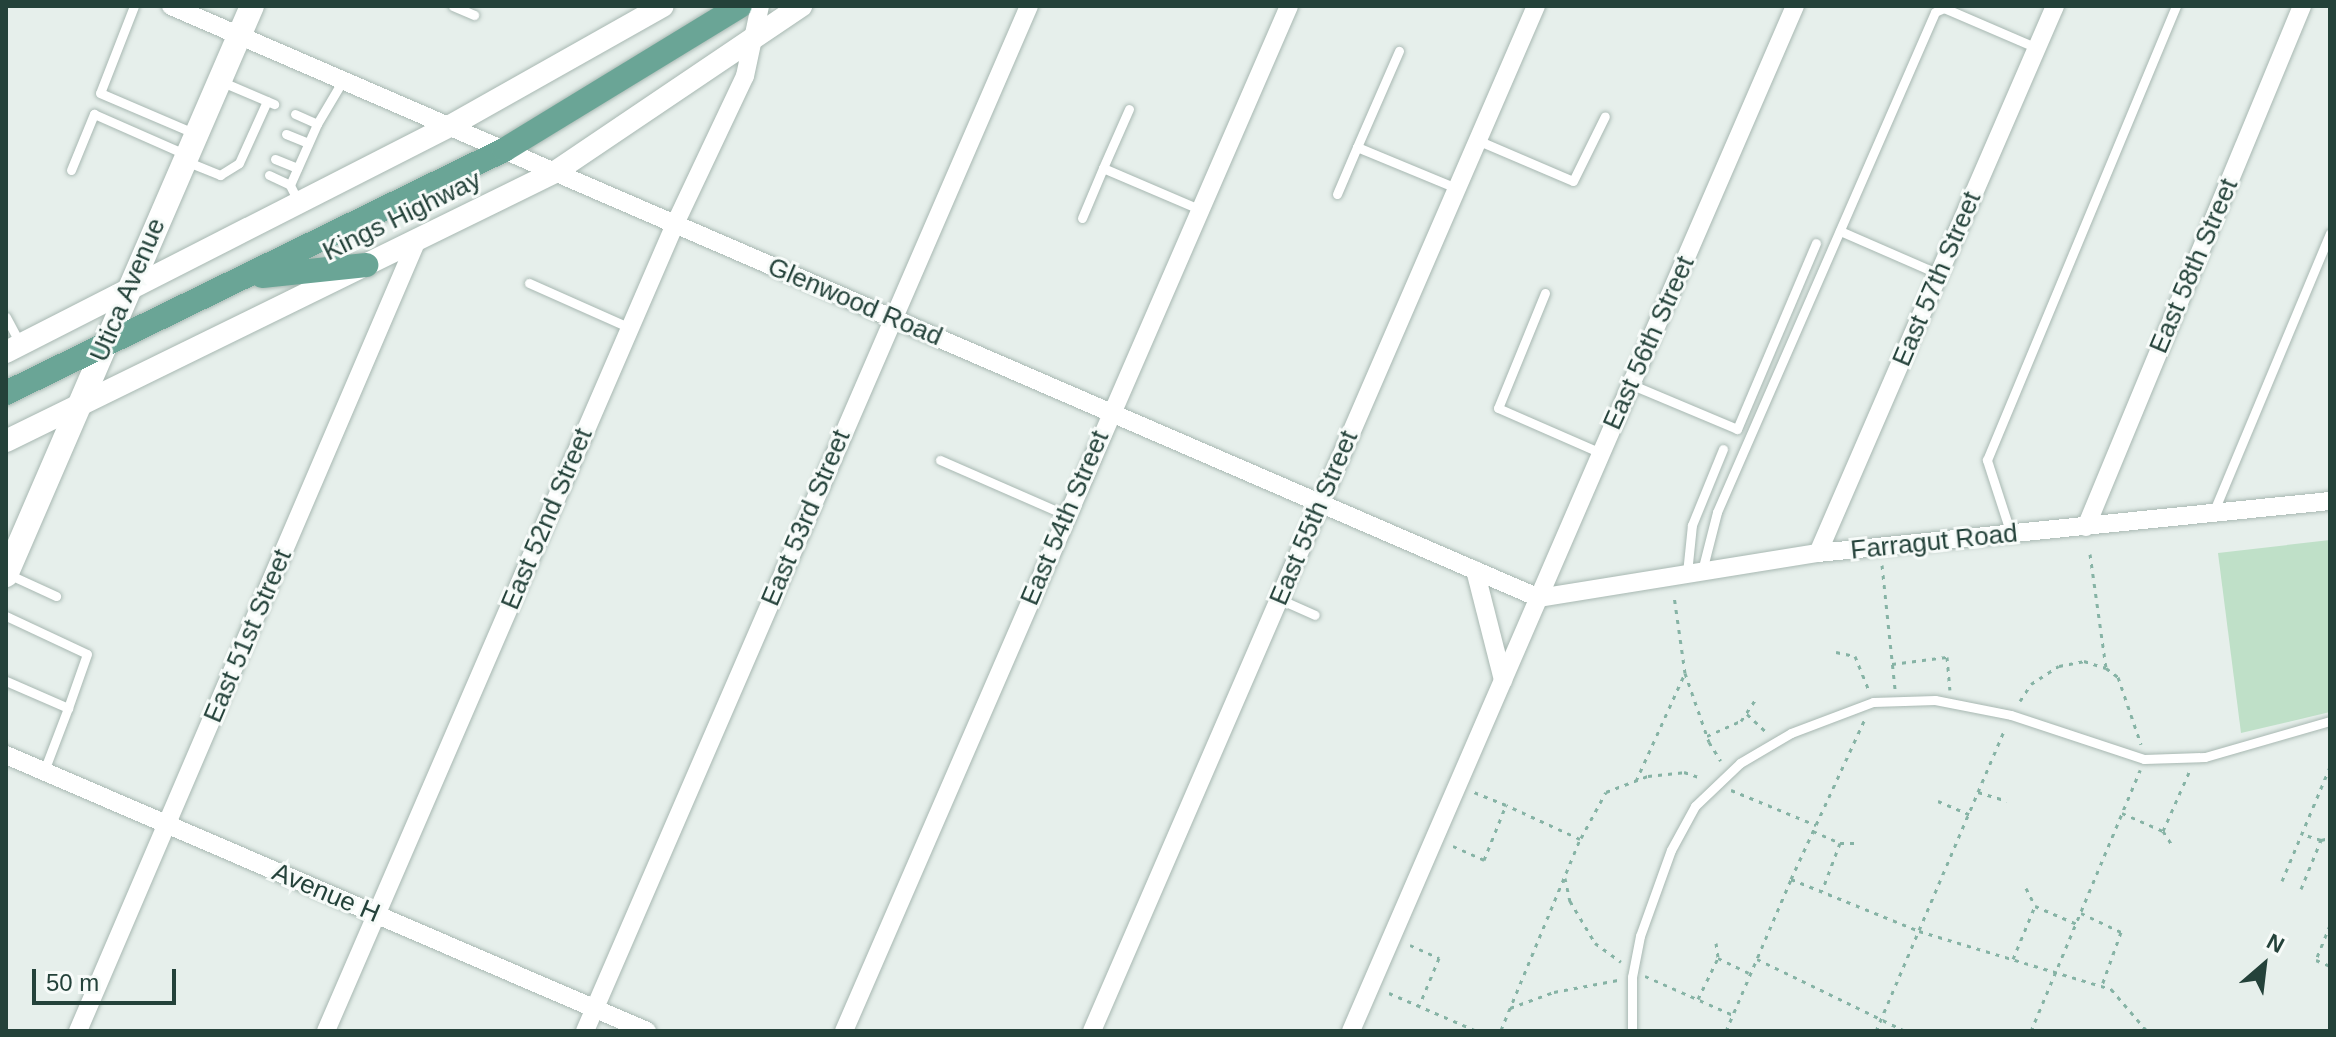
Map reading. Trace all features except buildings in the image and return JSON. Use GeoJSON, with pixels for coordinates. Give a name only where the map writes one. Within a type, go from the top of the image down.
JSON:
{"type":"FeatureCollection","features":[{"type":"Feature","properties":{"kind":"main road","name":"Utica Avenue"},"geometry":{"type":"LineString","coordinates":[[6,574],[252,6]]}},
{"type":"Feature","properties":{"kind":"main road","name":"Kings Highway"},"geometry":{"type":"LineString","coordinates":[[6,393],[504,150],[727,9]]}},
{"type":"Feature","properties":{"kind":"main road"},"geometry":{"type":"LineString","coordinates":[[244,278],[366,265]]}},
{"type":"Feature","properties":{"kind":"street","name":"Glenwood Road"},"geometry":{"type":"LineString","coordinates":[[171,6],[1539,598]]}},
{"type":"Feature","properties":{"kind":"street"},"geometry":{"type":"LineString","coordinates":[[14,348],[127,290],[294,193],[450,126],[663,6]]}},
{"type":"Feature","properties":{"kind":"street","name":"East 52nd Street"},"geometry":{"type":"LineString","coordinates":[[326,1031],[675,224],[745,76],[760,6]]}},
{"type":"Feature","properties":{"kind":"street","name":"Kings Highway"},"geometry":{"type":"LineString","coordinates":[[6,441],[555,172],[801,6]]}},
{"type":"Feature","properties":{"kind":"street","name":"East 53rd Street"},"geometry":{"type":"LineString","coordinates":[[585,1031],[1029,6]]}},
{"type":"Feature","properties":{"kind":"street","name":"East 54th Street"},"geometry":{"type":"LineString","coordinates":[[844,1031],[1289,6]]}},
{"type":"Feature","properties":{"kind":"street","name":"East 55th Street"},"geometry":{"type":"LineString","coordinates":[[1092,1031],[1536,6]]}},
{"type":"Feature","properties":{"kind":"street","name":"East 56th Street"},"geometry":{"type":"LineString","coordinates":[[1351,1031],[1795,6]]}},
{"type":"Feature","properties":{"kind":"street","name":"East 57th Street"},"geometry":{"type":"LineString","coordinates":[[1818,553],[2055,6]]}},
{"type":"Feature","properties":{"kind":"street","name":"East 58th Street"},"geometry":{"type":"LineString","coordinates":[[2086,527],[2302,6]]}},
{"type":"Feature","properties":{"kind":"street","name":"East 51st Street"},"geometry":{"type":"LineString","coordinates":[[78,1031],[417,240]]}},
{"type":"Feature","properties":{"kind":"street","name":"Farragut Road"},"geometry":{"type":"LineString","coordinates":[[1539,598],[1818,553],[2330,501]]}},
{"type":"Feature","properties":{"kind":"street"},"geometry":{"type":"LineString","coordinates":[[1475,570],[1503,680]]}},
{"type":"Feature","properties":{"kind":"street","name":"Avenue H"},"geometry":{"type":"LineString","coordinates":[[6,755],[647,1031]]}},
{"type":"Feature","properties":{"kind":"lane"},"geometry":{"type":"LineString","coordinates":[[134,6],[100,93],[189,150],[220,175],[243,164],[270,103],[220,81]]}},
{"type":"Feature","properties":{"kind":"lane"},"geometry":{"type":"LineString","coordinates":[[453,6],[474,15]]}},
{"type":"Feature","properties":{"kind":"lane"},"geometry":{"type":"LineString","coordinates":[[2011,534],[1987,460],[2176,6]]}},
{"type":"Feature","properties":{"kind":"lane"},"geometry":{"type":"LineString","coordinates":[[1687,573],[1717,512],[1935,12],[1944,8],[2037,48]]}},
{"type":"Feature","properties":{"kind":"lane"},"geometry":{"type":"LineString","coordinates":[[1337,194],[1399,51]]}},
{"type":"Feature","properties":{"kind":"lane"},"geometry":{"type":"LineString","coordinates":[[269,175],[294,193],[297,168],[317,124],[343,80]]}},
{"type":"Feature","properties":{"kind":"lane"},"geometry":{"type":"LineString","coordinates":[[1082,218],[1129,109]]}},
{"type":"Feature","properties":{"kind":"lane"},"geometry":{"type":"LineString","coordinates":[[71,170],[94,114],[189,150]]}},
{"type":"Feature","properties":{"kind":"lane"},"geometry":{"type":"LineString","coordinates":[[295,114],[317,124]]}},
{"type":"Feature","properties":{"kind":"lane"},"geometry":{"type":"LineString","coordinates":[[1477,140],[1573,181],[1605,116]]}},
{"type":"Feature","properties":{"kind":"lane"},"geometry":{"type":"LineString","coordinates":[[286,134],[308,143]]}},
{"type":"Feature","properties":{"kind":"lane"},"geometry":{"type":"LineString","coordinates":[[1357,147],[1456,188]]}},
{"type":"Feature","properties":{"kind":"lane"},"geometry":{"type":"LineString","coordinates":[[275,159],[297,168]]}},
{"type":"Feature","properties":{"kind":"lane"},"geometry":{"type":"LineString","coordinates":[[1103,168],[1199,209]]}},
{"type":"Feature","properties":{"kind":"lane"},"geometry":{"type":"LineString","coordinates":[[1840,231],[1939,274]]}},
{"type":"Feature","properties":{"kind":"lane"},"geometry":{"type":"LineString","coordinates":[[2213,513],[2330,233]]}},
{"type":"Feature","properties":{"kind":"lane"},"geometry":{"type":"LineString","coordinates":[[1630,384],[1737,429],[1816,243]]}},
{"type":"Feature","properties":{"kind":"lane"},"geometry":{"type":"LineString","coordinates":[[529,283],[630,328]]}},
{"type":"Feature","properties":{"kind":"lane"},"geometry":{"type":"LineString","coordinates":[[1545,293],[1498,408],[1601,453]]}},
{"type":"Feature","properties":{"kind":"lane"},"geometry":{"type":"LineString","coordinates":[[6,317],[14,348]]}},
{"type":"Feature","properties":{"kind":"lane"},"geometry":{"type":"LineString","coordinates":[[1687,573],[1692,525],[1723,449]]}},
{"type":"Feature","properties":{"kind":"lane"},"geometry":{"type":"LineString","coordinates":[[940,460],[1066,515]]}},
{"type":"Feature","properties":{"kind":"lane"},"geometry":{"type":"LineString","coordinates":[[6,574],[56,596]]}},
{"type":"Feature","properties":{"kind":"lane"},"geometry":{"type":"LineString","coordinates":[[1279,599],[1315,615]]}},
{"type":"Feature","properties":{"kind":"lane"},"geometry":{"type":"LineString","coordinates":[[6,616],[87,654],[44,771]]}},
{"type":"Feature","properties":{"kind":"lane"},"geometry":{"type":"LineString","coordinates":[[6,681],[68,708]]}},
{"type":"Feature","properties":{"kind":"lane"},"geometry":{"type":"LineString","coordinates":[[1632,1031],[1632,974],[1671,850],[1695,806],[1729,774],[1773,744],[1873,702],[1896,701],[1951,703],[2011,715],[2144,759],[2196,757],[2330,721]]}},
{"type":"Feature","properties":{"kind":"path"},"geometry":{"type":"LineString","coordinates":[[1880,547],[1896,701]]}},
{"type":"Feature","properties":{"kind":"path"},"geometry":{"type":"LineString","coordinates":[[2090,554],[2106,668]]}},
{"type":"Feature","properties":{"kind":"path"},"geometry":{"type":"LineString","coordinates":[[1687,573],[1685,673],[1707,736],[1729,774]]}},
{"type":"Feature","properties":{"kind":"path"},"geometry":{"type":"LineString","coordinates":[[1726,1031],[1791,879],[1873,702],[1855,656],[1836,652]]}},
{"type":"Feature","properties":{"kind":"path"},"geometry":{"type":"LineString","coordinates":[[1892,664],[1947,657],[1951,703]]}},
{"type":"Feature","properties":{"kind":"path"},"geometry":{"type":"LineString","coordinates":[[1876,1031],[2011,715],[2031,684],[2059,666],[2084,661],[2106,668],[2118,677],[2133,711],[2144,759],[2031,1031]]}},
{"type":"Feature","properties":{"kind":"path"},"geometry":{"type":"LineString","coordinates":[[1636,781],[1685,673]]}},
{"type":"Feature","properties":{"kind":"path"},"geometry":{"type":"LineString","coordinates":[[1707,736],[1747,714],[1756,699]]}},
{"type":"Feature","properties":{"kind":"path"},"geometry":{"type":"LineString","coordinates":[[1747,714],[1773,744]]}},
{"type":"Feature","properties":{"kind":"path"},"geometry":{"type":"LineString","coordinates":[[2163,831],[2196,757]]}},
{"type":"Feature","properties":{"kind":"path"},"geometry":{"type":"LineString","coordinates":[[2282,881],[2330,767]]}},
{"type":"Feature","properties":{"kind":"path"},"geometry":{"type":"LineString","coordinates":[[1501,1031],[1580,839],[1606,792],[1636,781],[1684,772],[1816,825]]}},
{"type":"Feature","properties":{"kind":"path"},"geometry":{"type":"LineString","coordinates":[[1457,786],[1580,839]]}},
{"type":"Feature","properties":{"kind":"path"},"geometry":{"type":"LineString","coordinates":[[1978,792],[2007,801]]}},
{"type":"Feature","properties":{"kind":"path"},"geometry":{"type":"LineString","coordinates":[[1938,801],[1969,814]]}},
{"type":"Feature","properties":{"kind":"path"},"geometry":{"type":"LineString","coordinates":[[1435,838],[1484,860],[1506,805]]}},
{"type":"Feature","properties":{"kind":"path"},"geometry":{"type":"LineString","coordinates":[[2122,813],[2163,831],[2172,845]]}},
{"type":"Feature","properties":{"kind":"path"},"geometry":{"type":"LineString","coordinates":[[1813,831],[1840,843],[1855,843]]}},
{"type":"Feature","properties":{"kind":"path"},"geometry":{"type":"LineString","coordinates":[[2302,833],[2321,840],[2330,838]]}},
{"type":"Feature","properties":{"kind":"path"},"geometry":{"type":"LineString","coordinates":[[2301,889],[2321,840]]}},
{"type":"Feature","properties":{"kind":"path"},"geometry":{"type":"LineString","coordinates":[[1822,892],[1840,843]]}},
{"type":"Feature","properties":{"kind":"path"},"geometry":{"type":"LineString","coordinates":[[1565,876],[1570,901],[1595,943],[1632,974],[1733,1015]]}},
{"type":"Feature","properties":{"kind":"path"},"geometry":{"type":"LineString","coordinates":[[1791,879],[1919,931],[2102,985],[2135,1012],[2147,1031]]}},
{"type":"Feature","properties":{"kind":"path"},"geometry":{"type":"LineString","coordinates":[[2026,888],[2035,906],[2077,924]]}},
{"type":"Feature","properties":{"kind":"path"},"geometry":{"type":"LineString","coordinates":[[2013,959],[2035,906]]}},
{"type":"Feature","properties":{"kind":"path"},"geometry":{"type":"LineString","coordinates":[[2081,913],[2121,932],[2102,985]]}},
{"type":"Feature","properties":{"kind":"path"},"geometry":{"type":"LineString","coordinates":[[2330,925],[2316,960],[2330,966]]}},
{"type":"Feature","properties":{"kind":"path"},"geometry":{"type":"LineString","coordinates":[[1392,937],[1439,958],[1419,1006]]}},
{"type":"Feature","properties":{"kind":"path"},"geometry":{"type":"LineString","coordinates":[[1698,999],[1718,958],[1716,943]]}},
{"type":"Feature","properties":{"kind":"path"},"geometry":{"type":"LineString","coordinates":[[1718,958],[1751,974]]}},
{"type":"Feature","properties":{"kind":"path"},"geometry":{"type":"LineString","coordinates":[[1757,959],[1882,1017],[1905,1031]]}},
{"type":"Feature","properties":{"kind":"path"},"geometry":{"type":"LineString","coordinates":[[1510,1008],[1554,992],[1632,974]]}},
{"type":"Feature","properties":{"kind":"path"},"geometry":{"type":"LineString","coordinates":[[1371,985],[1477,1031]]}},
{"type":"Feature","properties":{"kind":"green space"},"geometry":{"type":"Polygon","coordinates":[[[2330,540],[2330,712],[2241,733],[2218,553],[2330,540]]]}}]}
